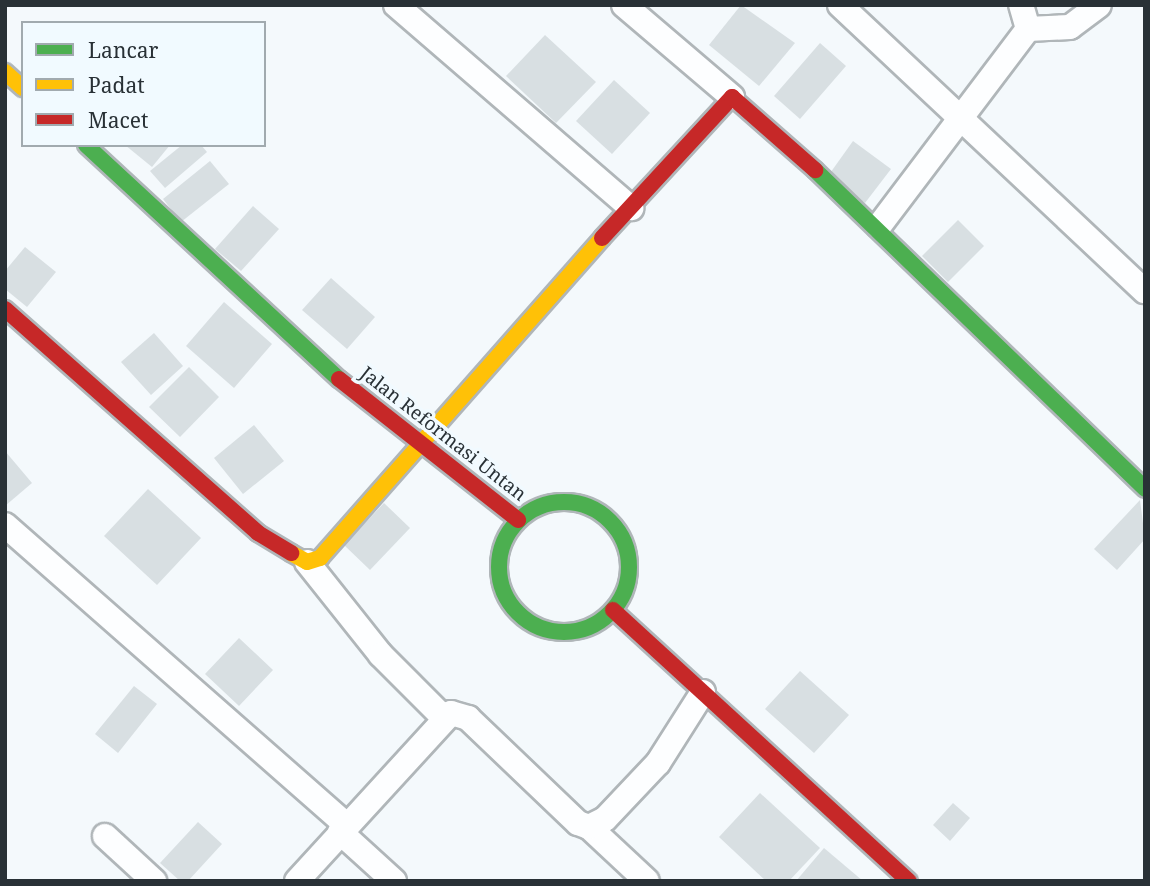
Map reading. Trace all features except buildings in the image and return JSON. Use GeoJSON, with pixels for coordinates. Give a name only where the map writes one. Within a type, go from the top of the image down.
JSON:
{"type":"FeatureCollection","features":[{"type":"Feature","properties":{"kind":"street"},"geometry":{"type":"LineString","coordinates":[[397,5],[631,208]]}},
{"type":"Feature","properties":{"kind":"street"},"geometry":{"type":"LineString","coordinates":[[624,5],[879,226],[1145,488]]}},
{"type":"Feature","properties":{"kind":"street"},"geometry":{"type":"LineString","coordinates":[[840,5],[963,116],[1145,291]]}},
{"type":"Feature","properties":{"kind":"street"},"geometry":{"type":"LineString","coordinates":[[879,226],[963,116],[1025,17],[1070,27],[1100,5]]}},
{"type":"Feature","properties":{"kind":"street"},"geometry":{"type":"LineString","coordinates":[[5,72],[21,86]]}},
{"type":"Feature","properties":{"kind":"street"},"geometry":{"type":"LineString","coordinates":[[307,562],[329,548],[418,445],[732,97]]}},
{"type":"Feature","properties":{"kind":"street","name":"Jalan Reformasi Untan"},"geometry":{"type":"LineString","coordinates":[[88,147],[418,445],[518,520],[564,502],[610,520],[630,564],[613,610]]}},
{"type":"Feature","properties":{"kind":"street"},"geometry":{"type":"LineString","coordinates":[[5,309],[258,533],[307,562],[381,655],[443,717],[468,718],[578,823],[589,827],[647,881]]}},
{"type":"Feature","properties":{"kind":"street"},"geometry":{"type":"LineString","coordinates":[[518,520],[503,542],[498,567],[504,593],[519,614],[541,628],[567,633],[592,626],[613,610],[909,881]]}},
{"type":"Feature","properties":{"kind":"street"},"geometry":{"type":"LineString","coordinates":[[5,526],[343,829],[394,881]]}},
{"type":"Feature","properties":{"kind":"street"},"geometry":{"type":"LineString","coordinates":[[589,827],[605,819],[658,763],[703,692]]}},
{"type":"Feature","properties":{"kind":"street"},"geometry":{"type":"LineString","coordinates":[[298,881],[443,717]]}},
{"type":"Feature","properties":{"kind":"street"},"geometry":{"type":"LineString","coordinates":[[105,836],[154,881]]}},
{"type":"Feature","properties":{"kind":"traffic: fast"},"geometry":{"type":"LineString","coordinates":[[88,147],[339,379]]}},
{"type":"Feature","properties":{"kind":"traffic: fast"},"geometry":{"type":"LineString","coordinates":[[815,170],[1145,489]]}},
{"type":"Feature","properties":{"kind":"traffic: fast"},"geometry":{"type":"LineString","coordinates":[[564,502],[589,507],[610,521],[624,542],[629,567],[624,592],[610,613],[589,627],[564,632],[539,627],[518,613],[504,592],[499,567],[504,542],[518,521],[539,507],[564,502]]}},
{"type":"Feature","properties":{"kind":"traffic: slow"},"geometry":{"type":"LineString","coordinates":[[5,72],[21,86]]}},
{"type":"Feature","properties":{"kind":"traffic: slow"},"geometry":{"type":"LineString","coordinates":[[291,553],[307,562],[320,558],[602,238]]}},
{"type":"Feature","properties":{"kind":"traffic: jam"},"geometry":{"type":"LineString","coordinates":[[602,238],[732,97],[815,170]]}},
{"type":"Feature","properties":{"kind":"traffic: jam"},"geometry":{"type":"LineString","coordinates":[[5,309],[258,533],[291,553]]}},
{"type":"Feature","properties":{"kind":"traffic: jam"},"geometry":{"type":"LineString","coordinates":[[339,379],[518,520]]}},
{"type":"Feature","properties":{"kind":"traffic: jam"},"geometry":{"type":"LineString","coordinates":[[613,610],[909,881]]}}]}
